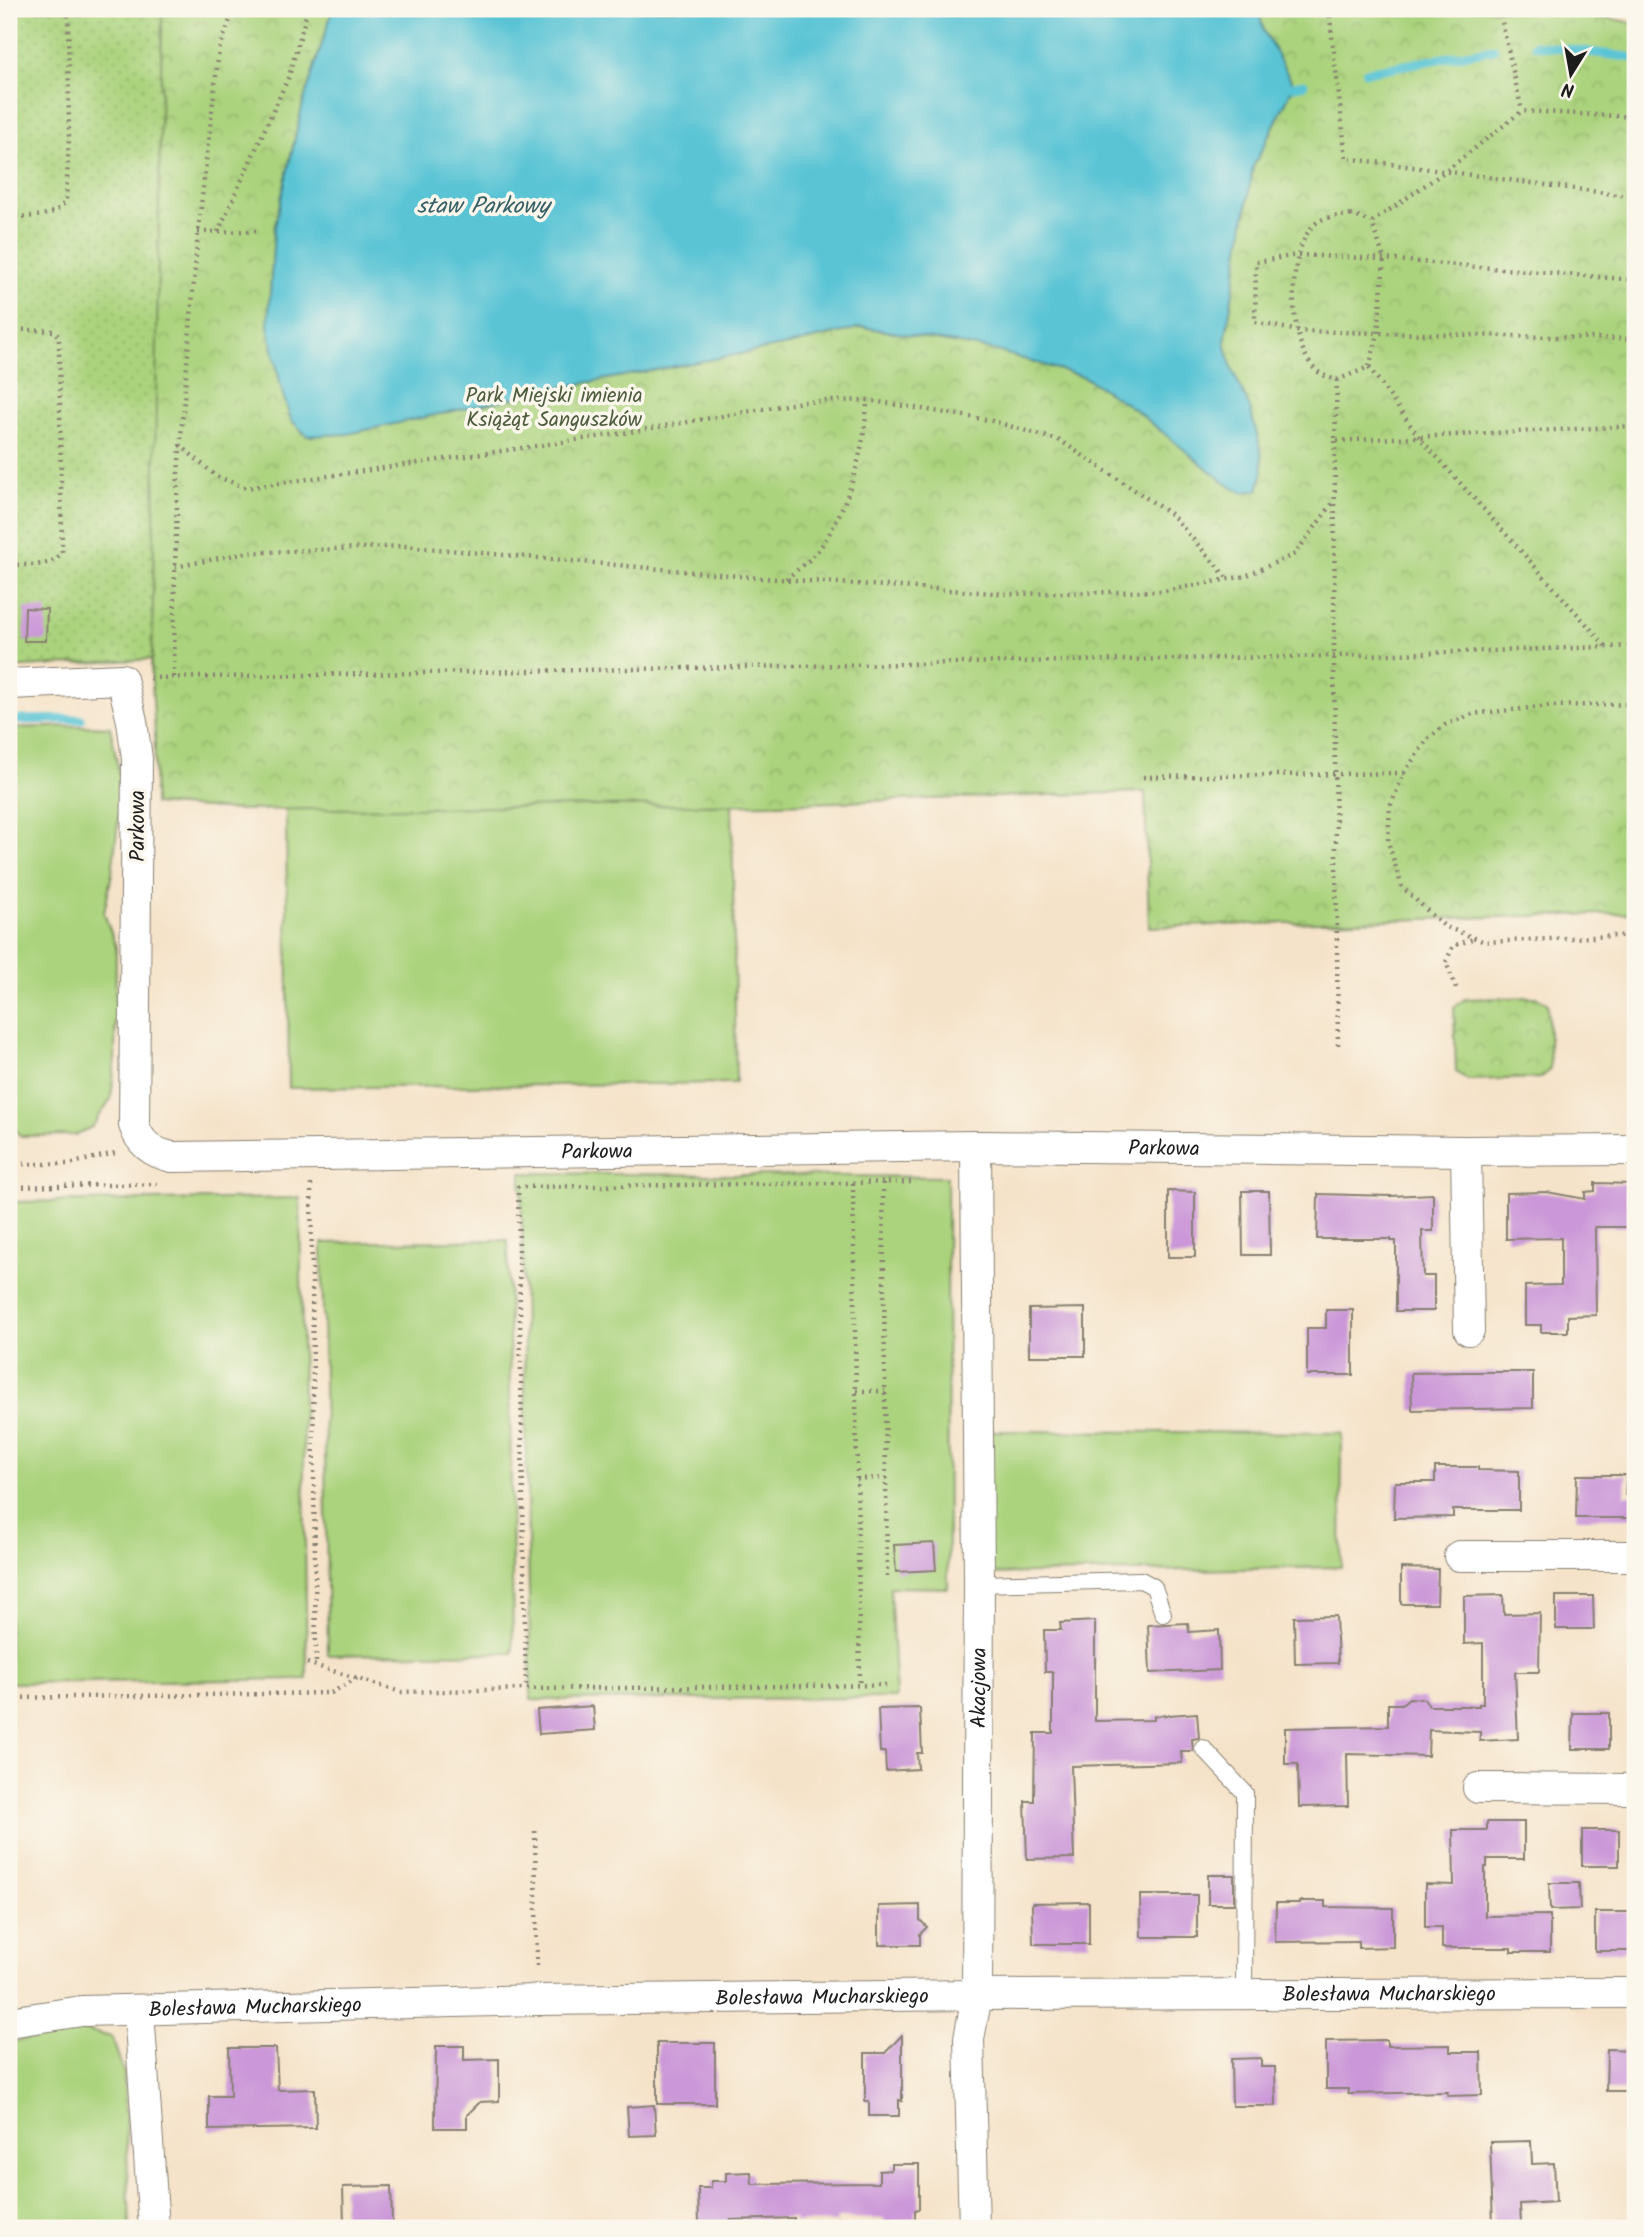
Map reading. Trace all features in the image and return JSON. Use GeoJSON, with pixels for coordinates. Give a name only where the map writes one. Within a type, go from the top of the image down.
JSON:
{"type":"FeatureCollection","features":[{"type":"Feature","properties":{"kind":"street"},"geometry":{"type":"LineString","coordinates":[[9,684],[121,679]]}},
{"type":"Feature","properties":{"kind":"street","name":"Parkowa"},"geometry":{"type":"LineString","coordinates":[[121,679],[130,710],[137,759],[134,1125],[149,1145],[172,1157],[976,1146],[1635,1150]]}},
{"type":"Feature","properties":{"kind":"street","name":"Akacjowa"},"geometry":{"type":"LineString","coordinates":[[974,2228],[969,2039],[977,1995],[979,1584],[976,1146]]}},
{"type":"Feature","properties":{"kind":"street"},"geometry":{"type":"LineString","coordinates":[[1466,1151],[1469,1330]]}},
{"type":"Feature","properties":{"kind":"street"},"geometry":{"type":"LineString","coordinates":[[1459,1556],[1635,1556]]}},
{"type":"Feature","properties":{"kind":"street"},"geometry":{"type":"LineString","coordinates":[[1478,1788],[1635,1789]]}},
{"type":"Feature","properties":{"kind":"street","name":"Bolesława Mucharskiego"},"geometry":{"type":"LineString","coordinates":[[9,2022],[82,2011],[538,2000],[977,1995],[1635,1993]]}},
{"type":"Feature","properties":{"kind":"street"},"geometry":{"type":"LineString","coordinates":[[139,2011],[154,2228]]}},
{"type":"Feature","properties":{"kind":"lane"},"geometry":{"type":"LineString","coordinates":[[979,1584],[1141,1580],[1154,1587],[1163,1614]]}},
{"type":"Feature","properties":{"kind":"lane"},"geometry":{"type":"LineString","coordinates":[[1203,1748],[1245,1793],[1244,1994]]}},
{"type":"Feature","properties":{"kind":"path"},"geometry":{"type":"LineString","coordinates":[[9,217],[49,213],[62,208],[66,200],[69,137],[68,9]]}},
{"type":"Feature","properties":{"kind":"path"},"geometry":{"type":"LineString","coordinates":[[174,677],[180,445],[198,232],[219,50],[234,9]]}},
{"type":"Feature","properties":{"kind":"path"},"geometry":{"type":"LineString","coordinates":[[218,232],[289,76],[308,9]]}},
{"type":"Feature","properties":{"kind":"path"},"geometry":{"type":"LineString","coordinates":[[1248,15],[1280,9]]}},
{"type":"Feature","properties":{"kind":"path"},"geometry":{"type":"LineString","coordinates":[[1329,9],[1346,158],[1635,197]]}},
{"type":"Feature","properties":{"kind":"path"},"geometry":{"type":"LineString","coordinates":[[1499,9],[1522,111]]}},
{"type":"Feature","properties":{"kind":"path"},"geometry":{"type":"LineString","coordinates":[[1372,222],[1447,170],[1522,111],[1635,117]]}},
{"type":"Feature","properties":{"kind":"path"},"geometry":{"type":"LineString","coordinates":[[1369,367],[1337,380],[1322,375],[1311,366],[1302,350],[1294,310],[1297,255],[1304,237],[1316,223],[1331,216],[1351,215],[1372,222]]}},
{"type":"Feature","properties":{"kind":"path"},"geometry":{"type":"LineString","coordinates":[[1369,367],[1378,334],[1384,259],[1372,222]]}},
{"type":"Feature","properties":{"kind":"path"},"geometry":{"type":"LineString","coordinates":[[198,232],[258,232]]}},
{"type":"Feature","properties":{"kind":"path"},"geometry":{"type":"LineString","coordinates":[[1635,280],[1384,259],[1297,255],[1256,262],[1255,322],[1298,331],[1635,339]]}},
{"type":"Feature","properties":{"kind":"path"},"geometry":{"type":"LineString","coordinates":[[9,329],[55,331],[59,338],[62,552],[57,560],[46,564],[9,565]]}},
{"type":"Feature","properties":{"kind":"path"},"geometry":{"type":"LineString","coordinates":[[1369,367],[1419,437],[1606,646]]}},
{"type":"Feature","properties":{"kind":"path"},"geometry":{"type":"LineString","coordinates":[[1337,380],[1334,656],[1338,1050]]}},
{"type":"Feature","properties":{"kind":"path"},"geometry":{"type":"LineString","coordinates":[[180,445],[216,476],[246,488],[618,434],[803,402],[867,400],[989,419],[1060,441],[1172,514],[1229,579]]}},
{"type":"Feature","properties":{"kind":"path"},"geometry":{"type":"LineString","coordinates":[[786,580],[818,551],[841,514],[852,482],[866,418],[867,400]]}},
{"type":"Feature","properties":{"kind":"path"},"geometry":{"type":"LineString","coordinates":[[1335,441],[1635,426]]}},
{"type":"Feature","properties":{"kind":"path"},"geometry":{"type":"LineString","coordinates":[[175,567],[244,553],[404,546],[786,580],[1010,594],[1164,591],[1245,576],[1295,554],[1335,500]]}},
{"type":"Feature","properties":{"kind":"path"},"geometry":{"type":"LineString","coordinates":[[121,679],[1334,656],[1635,646]]}},
{"type":"Feature","properties":{"kind":"path"},"geometry":{"type":"LineString","coordinates":[[1635,704],[1549,706],[1473,714],[1445,725],[1427,740],[1404,773],[1390,807],[1388,842],[1402,887],[1444,926],[1474,939],[1485,942],[1635,935]]}},
{"type":"Feature","properties":{"kind":"path"},"geometry":{"type":"LineString","coordinates":[[1143,777],[1404,773]]}},
{"type":"Feature","properties":{"kind":"path"},"geometry":{"type":"LineString","coordinates":[[1456,988],[1446,962],[1453,946],[1474,939]]}},
{"type":"Feature","properties":{"kind":"path"},"geometry":{"type":"LineString","coordinates":[[9,1164],[69,1164],[149,1145],[157,1185],[9,1187]]}},
{"type":"Feature","properties":{"kind":"path"},"geometry":{"type":"LineString","coordinates":[[310,1155],[316,1664]]}},
{"type":"Feature","properties":{"kind":"path"},"geometry":{"type":"LineString","coordinates":[[526,1689],[518,1186],[916,1182]]}},
{"type":"Feature","properties":{"kind":"path"},"geometry":{"type":"LineString","coordinates":[[853,1183],[860,1686]]}},
{"type":"Feature","properties":{"kind":"path"},"geometry":{"type":"LineString","coordinates":[[883,1183],[887,1578]]}},
{"type":"Feature","properties":{"kind":"path"},"geometry":{"type":"LineString","coordinates":[[856,1391],[885,1391]]}},
{"type":"Feature","properties":{"kind":"path"},"geometry":{"type":"LineString","coordinates":[[857,1479],[886,1478]]}},
{"type":"Feature","properties":{"kind":"path"},"geometry":{"type":"LineString","coordinates":[[307,1663],[401,1692],[887,1685]]}},
{"type":"Feature","properties":{"kind":"path"},"geometry":{"type":"LineString","coordinates":[[9,1698],[331,1693],[357,1678]]}},
{"type":"Feature","properties":{"kind":"path"},"geometry":{"type":"LineString","coordinates":[[535,1831],[538,2000]]}},
{"type":"Feature","properties":{"kind":"green space"},"geometry":{"type":"Polygon","coordinates":[[[9,9],[162,9],[152,659],[9,668],[9,9]]]}},
{"type":"Feature","properties":{"kind":"green space","name":"Park Miejski imienia Książąt Sanguszków"},"geometry":{"type":"Polygon","coordinates":[[[162,9],[1554,9],[1635,23],[1635,913],[1149,927],[1145,792],[776,804],[233,810],[154,804],[155,734],[151,668],[162,9]]]}},
{"type":"Feature","properties":{"kind":"green space"},"geometry":{"type":"Polygon","coordinates":[[[110,727],[122,787],[112,873],[104,913],[116,947],[115,1061],[111,1099],[92,1127],[75,1135],[21,1136],[9,1124],[9,728],[110,727]]]}},
{"type":"Feature","properties":{"kind":"green space"},"geometry":{"type":"Polygon","coordinates":[[[732,804],[736,1083],[289,1088],[286,809],[732,804]]]}},
{"type":"Feature","properties":{"kind":"green space"},"geometry":{"type":"Polygon","coordinates":[[[1537,997],[1548,1004],[1550,1069],[1541,1078],[1468,1080],[1456,1072],[1454,1007],[1465,999],[1537,997]]]}},
{"type":"Feature","properties":{"kind":"green space"},"geometry":{"type":"Polygon","coordinates":[[[521,1173],[947,1177],[948,1588],[890,1587],[896,1698],[531,1700],[521,1173]]]}},
{"type":"Feature","properties":{"kind":"green space"},"geometry":{"type":"Polygon","coordinates":[[[300,1198],[307,1679],[9,1683],[9,1202],[300,1198]]]}},
{"type":"Feature","properties":{"kind":"green space"},"geometry":{"type":"Polygon","coordinates":[[[508,1240],[513,1653],[328,1655],[322,1243],[508,1240]]]}},
{"type":"Feature","properties":{"kind":"green space"},"geometry":{"type":"Polygon","coordinates":[[[976,1431],[1342,1433],[1341,1567],[980,1574],[976,1431]]]}},
{"type":"Feature","properties":{"kind":"green space"},"geometry":{"type":"Polygon","coordinates":[[[84,2030],[112,2037],[124,2074],[130,2228],[9,2228],[9,2042],[84,2030]]]}},
{"type":"Feature","properties":{"kind":"water","name":"staw Parkowy"},"geometry":{"type":"Polygon","coordinates":[[[333,9],[1258,9],[1264,31],[1294,86],[1253,167],[1225,342],[1232,369],[1250,408],[1261,451],[1263,471],[1258,490],[1243,493],[1224,482],[1134,409],[1084,377],[993,350],[863,327],[788,345],[559,388],[348,434],[307,436],[291,420],[268,326],[274,230],[303,103],[333,9]]]}},
{"type":"Feature","properties":{"kind":"building"},"geometry":{"type":"Polygon","coordinates":[[[25,608],[47,609],[46,641],[24,641],[25,608]]]}},
{"type":"Feature","properties":{"kind":"building"},"geometry":{"type":"Polygon","coordinates":[[[1595,1183],[1634,1184],[1634,1227],[1595,1227],[1596,1315],[1568,1316],[1568,1332],[1541,1332],[1541,1325],[1525,1325],[1525,1286],[1561,1285],[1561,1238],[1506,1239],[1506,1193],[1547,1192],[1585,1199],[1585,1192],[1595,1191],[1595,1183]]]}},
{"type":"Feature","properties":{"kind":"building"},"geometry":{"type":"Polygon","coordinates":[[[1168,1191],[1195,1192],[1195,1257],[1168,1257],[1168,1191]]]}},
{"type":"Feature","properties":{"kind":"building"},"geometry":{"type":"Polygon","coordinates":[[[1242,1191],[1269,1191],[1270,1255],[1243,1255],[1242,1191]]]}},
{"type":"Feature","properties":{"kind":"building"},"geometry":{"type":"Polygon","coordinates":[[[1318,1194],[1433,1194],[1433,1231],[1422,1231],[1423,1276],[1434,1276],[1434,1311],[1396,1311],[1396,1241],[1317,1239],[1318,1194]]]}},
{"type":"Feature","properties":{"kind":"building"},"geometry":{"type":"Polygon","coordinates":[[[1085,1308],[1085,1356],[1029,1356],[1029,1309],[1085,1308]]]}},
{"type":"Feature","properties":{"kind":"building"},"geometry":{"type":"Polygon","coordinates":[[[1326,1310],[1353,1310],[1353,1375],[1307,1375],[1307,1328],[1326,1328],[1326,1310]]]}},
{"type":"Feature","properties":{"kind":"building"},"geometry":{"type":"Polygon","coordinates":[[[1533,1372],[1533,1408],[1412,1410],[1411,1373],[1533,1372]]]}},
{"type":"Feature","properties":{"kind":"building"},"geometry":{"type":"Polygon","coordinates":[[[1435,1467],[1519,1471],[1519,1510],[1453,1510],[1453,1517],[1394,1518],[1395,1482],[1435,1482],[1435,1467]]]}},
{"type":"Feature","properties":{"kind":"building"},"geometry":{"type":"Polygon","coordinates":[[[1577,1475],[1626,1475],[1625,1495],[1635,1495],[1635,1518],[1576,1518],[1577,1475]]]}},
{"type":"Feature","properties":{"kind":"building"},"geometry":{"type":"Polygon","coordinates":[[[934,1543],[936,1570],[896,1572],[894,1545],[934,1543]]]}},
{"type":"Feature","properties":{"kind":"building"},"geometry":{"type":"Polygon","coordinates":[[[1401,1568],[1438,1569],[1437,1604],[1401,1604],[1401,1568]]]}},
{"type":"Feature","properties":{"kind":"building"},"geometry":{"type":"Polygon","coordinates":[[[1503,1595],[1504,1614],[1540,1613],[1539,1672],[1515,1672],[1518,1739],[1480,1741],[1480,1732],[1429,1730],[1428,1756],[1347,1754],[1348,1806],[1299,1807],[1298,1764],[1285,1764],[1285,1728],[1388,1726],[1388,1704],[1402,1704],[1409,1698],[1424,1699],[1429,1706],[1483,1704],[1483,1643],[1464,1644],[1464,1596],[1503,1595]]]}},
{"type":"Feature","properties":{"kind":"building"},"geometry":{"type":"Polygon","coordinates":[[[1556,1596],[1593,1596],[1594,1629],[1556,1629],[1556,1596]]]}},
{"type":"Feature","properties":{"kind":"building"},"geometry":{"type":"Polygon","coordinates":[[[1336,1616],[1338,1663],[1295,1664],[1294,1617],[1336,1616]]]}},
{"type":"Feature","properties":{"kind":"building"},"geometry":{"type":"Polygon","coordinates":[[[1095,1621],[1095,1721],[1154,1720],[1154,1716],[1197,1713],[1199,1738],[1192,1739],[1193,1751],[1181,1751],[1182,1763],[1071,1766],[1074,1858],[1027,1859],[1025,1801],[1034,1801],[1035,1733],[1053,1733],[1053,1672],[1045,1672],[1044,1630],[1061,1630],[1060,1623],[1095,1621]]]}},
{"type":"Feature","properties":{"kind":"building"},"geometry":{"type":"Polygon","coordinates":[[[1188,1623],[1189,1632],[1219,1630],[1220,1670],[1150,1673],[1148,1625],[1188,1623]]]}},
{"type":"Feature","properties":{"kind":"building"},"geometry":{"type":"Polygon","coordinates":[[[593,1706],[595,1730],[539,1734],[537,1710],[593,1706]]]}},
{"type":"Feature","properties":{"kind":"building"},"geometry":{"type":"Polygon","coordinates":[[[920,1708],[922,1753],[917,1753],[918,1769],[886,1771],[885,1752],[880,1752],[878,1709],[920,1708]]]}},
{"type":"Feature","properties":{"kind":"building"},"geometry":{"type":"Polygon","coordinates":[[[1573,1713],[1609,1713],[1609,1749],[1572,1749],[1573,1713]]]}},
{"type":"Feature","properties":{"kind":"building"},"geometry":{"type":"Polygon","coordinates":[[[1487,1822],[1524,1822],[1524,1859],[1487,1859],[1485,1916],[1550,1915],[1550,1952],[1511,1952],[1511,1948],[1442,1948],[1442,1927],[1425,1927],[1425,1884],[1454,1885],[1453,1830],[1487,1830],[1487,1822]]]}},
{"type":"Feature","properties":{"kind":"building"},"geometry":{"type":"Polygon","coordinates":[[[1582,1830],[1619,1830],[1619,1866],[1582,1866],[1582,1830]]]}},
{"type":"Feature","properties":{"kind":"building"},"geometry":{"type":"Polygon","coordinates":[[[1208,1875],[1234,1875],[1234,1904],[1208,1904],[1208,1875]]]}},
{"type":"Feature","properties":{"kind":"building"},"geometry":{"type":"Polygon","coordinates":[[[1549,1883],[1579,1883],[1580,1909],[1550,1910],[1549,1883]]]}},
{"type":"Feature","properties":{"kind":"building"},"geometry":{"type":"Polygon","coordinates":[[[1140,1895],[1197,1895],[1197,1937],[1141,1937],[1140,1895]]]}},
{"type":"Feature","properties":{"kind":"building"},"geometry":{"type":"Polygon","coordinates":[[[1325,1901],[1325,1907],[1393,1908],[1393,1947],[1359,1948],[1359,1941],[1275,1942],[1276,1903],[1325,1901]]]}},
{"type":"Feature","properties":{"kind":"building"},"geometry":{"type":"Polygon","coordinates":[[[1089,1902],[1089,1944],[1033,1944],[1032,1903],[1089,1902]]]}},
{"type":"Feature","properties":{"kind":"building"},"geometry":{"type":"Polygon","coordinates":[[[920,1905],[920,1920],[927,1927],[920,1934],[920,1945],[879,1945],[879,1906],[920,1905]]]}},
{"type":"Feature","properties":{"kind":"building"},"geometry":{"type":"Polygon","coordinates":[[[1595,1912],[1635,1912],[1635,1951],[1595,1951],[1595,1912]]]}},
{"type":"Feature","properties":{"kind":"building"},"geometry":{"type":"Polygon","coordinates":[[[902,2035],[902,2101],[899,2100],[899,2116],[869,2116],[869,2101],[865,2101],[865,2053],[885,2053],[902,2035]]]}},
{"type":"Feature","properties":{"kind":"building"},"geometry":{"type":"Polygon","coordinates":[[[1387,2040],[1387,2046],[1450,2045],[1450,2052],[1481,2052],[1482,2095],[1447,2096],[1448,2092],[1348,2094],[1348,2089],[1326,2089],[1326,2041],[1387,2040]]]}},
{"type":"Feature","properties":{"kind":"building"},"geometry":{"type":"Polygon","coordinates":[[[657,2043],[715,2043],[715,2104],[657,2104],[657,2043]]]}},
{"type":"Feature","properties":{"kind":"building"},"geometry":{"type":"Polygon","coordinates":[[[436,2046],[464,2046],[464,2060],[499,2059],[499,2101],[480,2102],[467,2115],[467,2128],[435,2128],[436,2046]]]}},
{"type":"Feature","properties":{"kind":"building"},"geometry":{"type":"Polygon","coordinates":[[[229,2048],[276,2048],[278,2090],[315,2089],[316,2128],[209,2130],[209,2096],[230,2096],[229,2048]]]}},
{"type":"Feature","properties":{"kind":"building"},"geometry":{"type":"Polygon","coordinates":[[[1607,2049],[1635,2050],[1635,2091],[1606,2091],[1607,2049]]]}},
{"type":"Feature","properties":{"kind":"building"},"geometry":{"type":"Polygon","coordinates":[[[1261,2058],[1261,2067],[1275,2067],[1276,2106],[1232,2106],[1231,2059],[1261,2058]]]}},
{"type":"Feature","properties":{"kind":"building"},"geometry":{"type":"Polygon","coordinates":[[[654,2105],[656,2135],[629,2136],[627,2107],[654,2105]]]}},
{"type":"Feature","properties":{"kind":"building"},"geometry":{"type":"Polygon","coordinates":[[[1531,2141],[1532,2164],[1554,2163],[1556,2202],[1520,2204],[1521,2223],[1493,2224],[1490,2142],[1531,2141]]]}},
{"type":"Feature","properties":{"kind":"building"},"geometry":{"type":"Polygon","coordinates":[[[891,2164],[919,2164],[919,2209],[915,2210],[915,2225],[884,2225],[884,2219],[837,2218],[837,2223],[794,2222],[794,2218],[730,2220],[730,2224],[699,2225],[698,2188],[711,2188],[711,2181],[726,2181],[726,2173],[751,2172],[752,2184],[879,2183],[879,2171],[891,2170],[891,2164]]]}},
{"type":"Feature","properties":{"kind":"building"},"geometry":{"type":"Polygon","coordinates":[[[391,2186],[392,2224],[375,2224],[375,2228],[346,2228],[343,2187],[391,2186]]]}},
{"type":"Feature","properties":{"kind":"waterway"},"geometry":{"type":"LineString","coordinates":[[1535,45],[1635,58]]}},
{"type":"Feature","properties":{"kind":"waterway"},"geometry":{"type":"LineString","coordinates":[[1366,72],[1494,49]]}},
{"type":"Feature","properties":{"kind":"waterway"},"geometry":{"type":"LineString","coordinates":[[1294,86],[1304,84]]}},
{"type":"Feature","properties":{"kind":"waterway"},"geometry":{"type":"LineString","coordinates":[[9,720],[81,719]]}}]}
